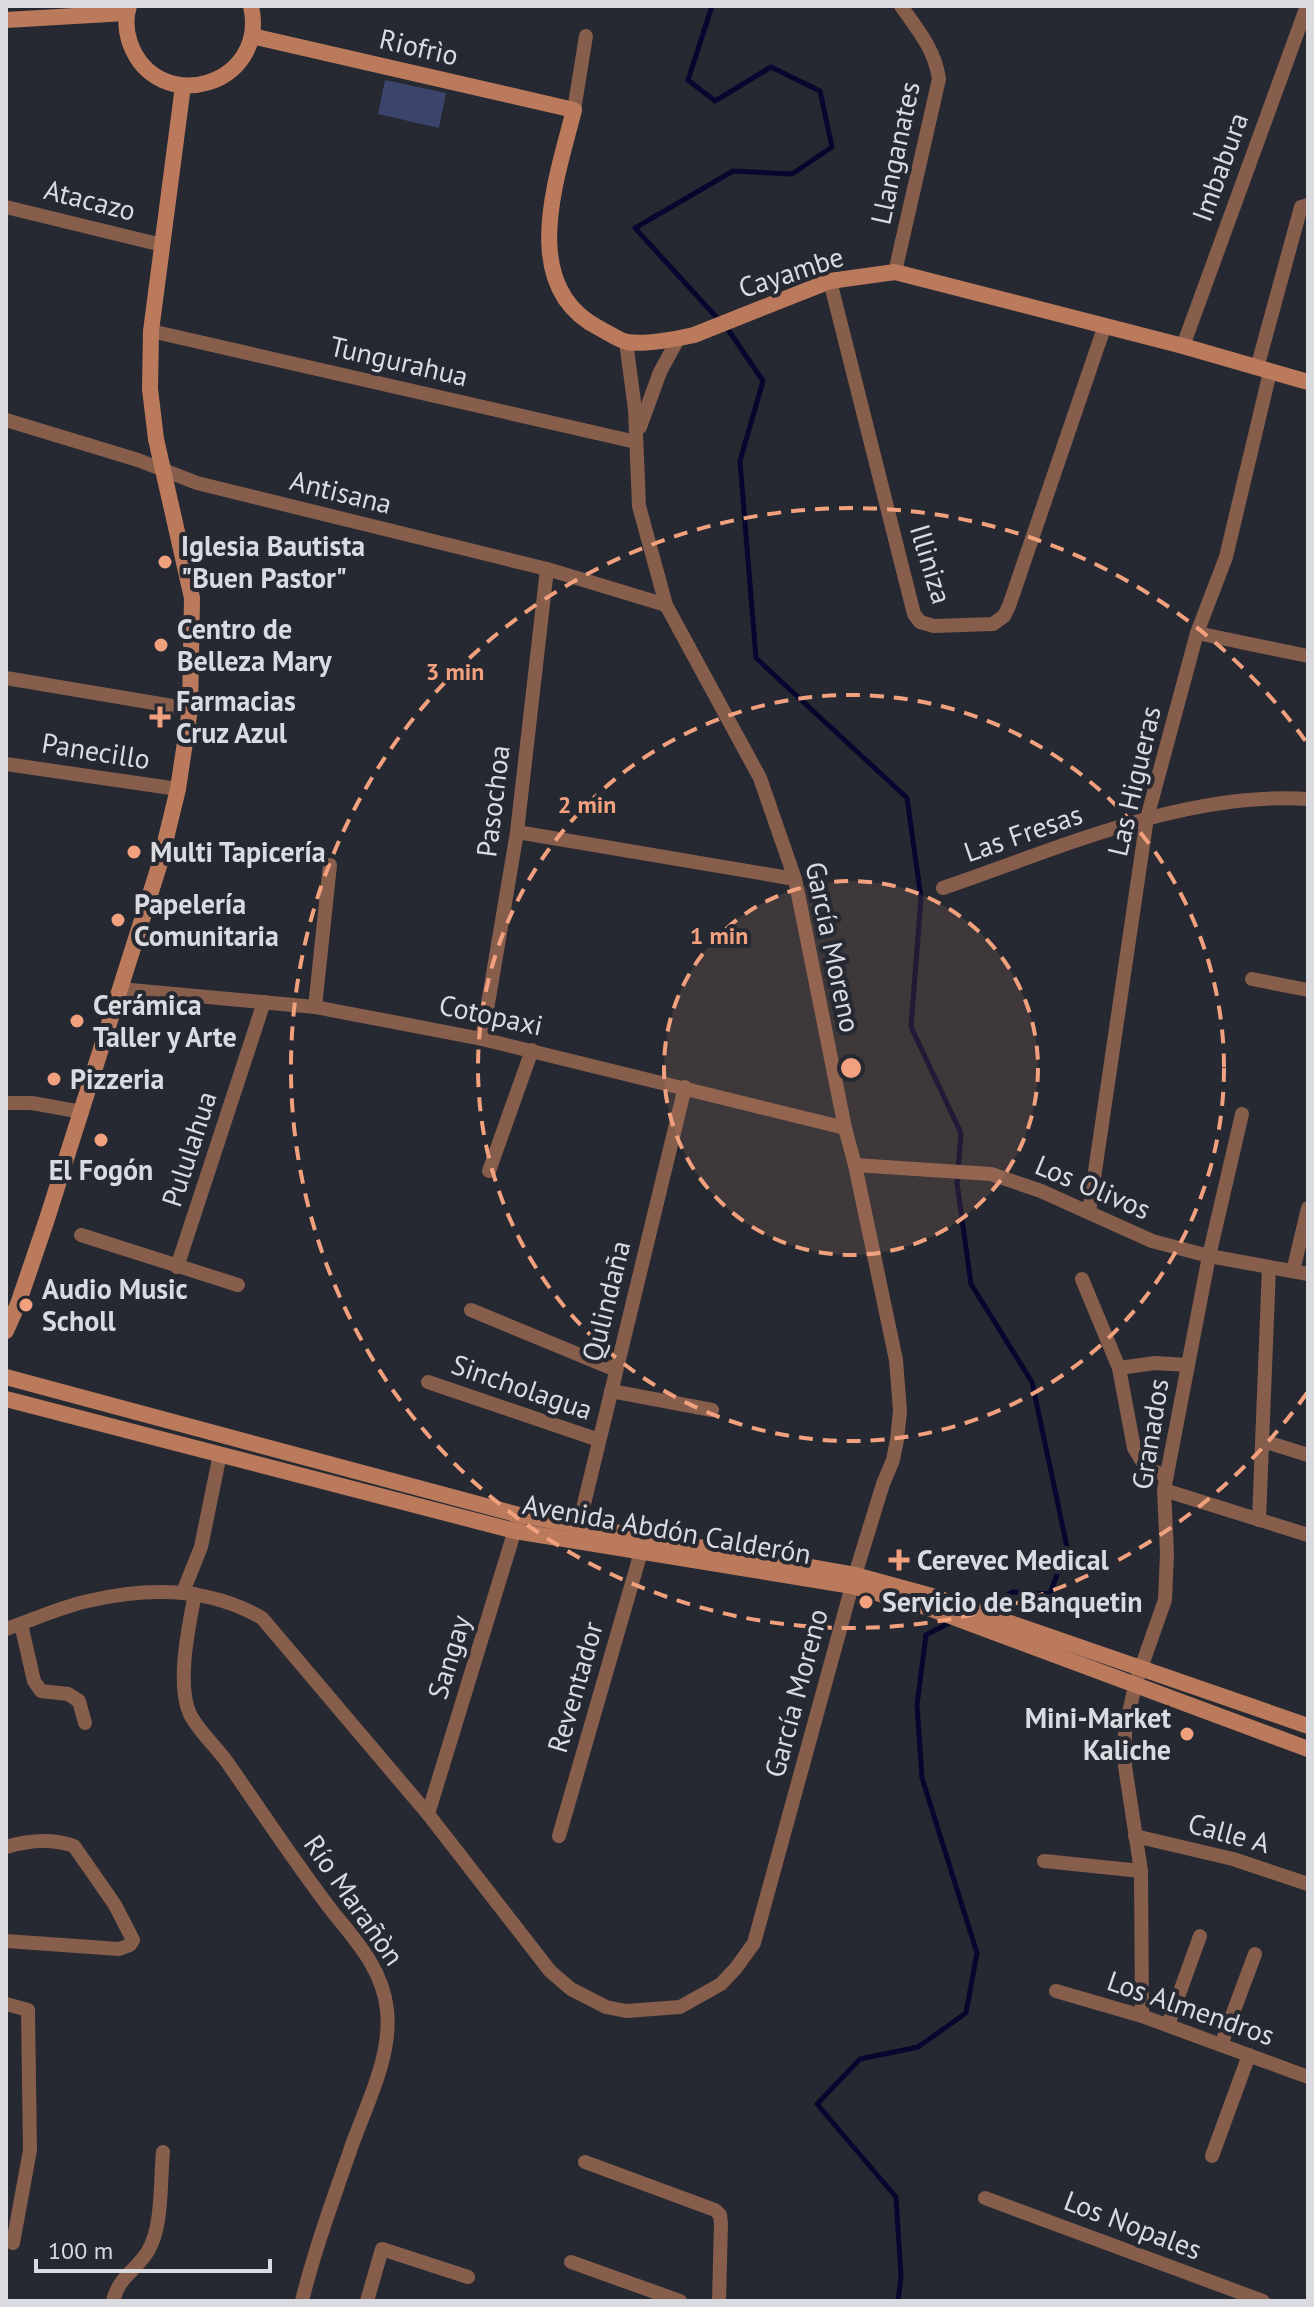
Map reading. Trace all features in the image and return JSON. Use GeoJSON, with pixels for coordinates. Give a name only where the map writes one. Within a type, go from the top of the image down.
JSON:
{"type":"FeatureCollection","features":[{"type":"Feature","properties":{"kind":"street"},"geometry":{"type":"LineString","coordinates":[[6,20],[128,10],[127,34],[134,53],[146,69],[163,80],[183,86],[202,85],[219,79],[235,68],[246,53],[254,18],[251,6]]}},
{"type":"Feature","properties":{"kind":"street","name":"Llanganates"},"geometry":{"type":"LineString","coordinates":[[895,272],[939,79],[929,45],[901,6]]}},
{"type":"Feature","properties":{"kind":"street","name":"Imbabura"},"geometry":{"type":"LineString","coordinates":[[1183,346],[1301,45],[1307,6]]}},
{"type":"Feature","properties":{"kind":"street","name":"Riofrìo"},"geometry":{"type":"LineString","coordinates":[[252,36],[574,110]]}},
{"type":"Feature","properties":{"kind":"street"},"geometry":{"type":"LineString","coordinates":[[586,36],[574,110],[549,210],[552,276],[568,303],[591,324],[626,342]]}},
{"type":"Feature","properties":{"kind":"street"},"geometry":{"type":"LineString","coordinates":[[6,1331],[18,1304],[82,1112],[160,863],[178,789],[190,709],[192,598],[156,439],[150,389],[151,331],[183,86]]}},
{"type":"Feature","properties":{"kind":"street","name":"Las Higueras"},"geometry":{"type":"LineString","coordinates":[[1089,1212],[1147,818],[1197,633],[1226,557],[1301,207],[1308,205]]}},
{"type":"Feature","properties":{"kind":"street","name":"Atacazo"},"geometry":{"type":"LineString","coordinates":[[6,207],[162,245]]}},
{"type":"Feature","properties":{"kind":"street","name":"Cayambe"},"geometry":{"type":"LineString","coordinates":[[626,342],[686,337],[830,281],[895,272],[1183,346],[1308,382]]}},
{"type":"Feature","properties":{"kind":"street","name":"Illiniza"},"geometry":{"type":"LineString","coordinates":[[830,281],[914,614],[920,622],[934,626],[993,624],[1004,616],[1104,328]]}},
{"type":"Feature","properties":{"kind":"street","name":"Tungurahua"},"geometry":{"type":"LineString","coordinates":[[151,331],[636,442]]}},
{"type":"Feature","properties":{"kind":"street","name":"García Moreno"},"geometry":{"type":"LineString","coordinates":[[636,442],[651,395],[686,337]]}},
{"type":"Feature","properties":{"kind":"street","name":"García Moreno"},"geometry":{"type":"LineString","coordinates":[[6,1629],[88,1601],[165,1590],[245,1608],[262,1618],[428,1814],[550,1971],[571,1989],[606,2007],[626,2011],[663,2010],[696,2001],[721,1984],[754,1943],[854,1581],[893,1460],[900,1411],[896,1360],[795,879],[760,778],[666,605],[639,506],[632,375],[626,342]]}},
{"type":"Feature","properties":{"kind":"street","name":"Antisana"},"geometry":{"type":"LineString","coordinates":[[6,420],[138,460],[197,483],[547,569],[666,605]]}},
{"type":"Feature","properties":{"kind":"street","name":"Pasochoa"},"geometry":{"type":"LineString","coordinates":[[482,1039],[517,832],[547,569]]}},
{"type":"Feature","properties":{"kind":"street"},"geometry":{"type":"LineString","coordinates":[[1197,633],[1308,656]]}},
{"type":"Feature","properties":{"kind":"street"},"geometry":{"type":"LineString","coordinates":[[6,678],[190,709]]}},
{"type":"Feature","properties":{"kind":"street","name":"Panecillo"},"geometry":{"type":"LineString","coordinates":[[6,764],[178,789]]}},
{"type":"Feature","properties":{"kind":"street","name":"Las Fresas"},"geometry":{"type":"LineString","coordinates":[[943,888],[1147,818],[1245,801],[1308,799]]}},
{"type":"Feature","properties":{"kind":"street"},"geometry":{"type":"LineString","coordinates":[[517,832],[795,879]]}},
{"type":"Feature","properties":{"kind":"street"},"geometry":{"type":"LineString","coordinates":[[315,1007],[330,865]]}},
{"type":"Feature","properties":{"kind":"street"},"geometry":{"type":"LineString","coordinates":[[1252,979],[1308,990]]}},
{"type":"Feature","properties":{"kind":"street","name":"Cotopaxi"},"geometry":{"type":"LineString","coordinates":[[120,989],[315,1007],[482,1039],[845,1128]]}},
{"type":"Feature","properties":{"kind":"street","name":"Pululahua"},"geometry":{"type":"LineString","coordinates":[[177,1267],[264,1002]]}},
{"type":"Feature","properties":{"kind":"street"},"geometry":{"type":"LineString","coordinates":[[489,1171],[532,1050]]}},
{"type":"Feature","properties":{"kind":"street","name":"Qulindaña"},"geometry":{"type":"LineString","coordinates":[[577,1534],[685,1087]]}},
{"type":"Feature","properties":{"kind":"street"},"geometry":{"type":"LineString","coordinates":[[6,1103],[32,1103],[82,1112]]}},
{"type":"Feature","properties":{"kind":"street","name":"Granados"},"geometry":{"type":"LineString","coordinates":[[1142,2016],[1141,1871],[1125,1766],[1125,1732],[1135,1685],[1165,1600],[1165,1483],[1209,1256],[1242,1114]]}},
{"type":"Feature","properties":{"kind":"street","name":"Los Olivos"},"geometry":{"type":"LineString","coordinates":[[855,1165],[991,1174],[1041,1191],[1152,1241],[1209,1256],[1301,1272]]}},
{"type":"Feature","properties":{"kind":"street"},"geometry":{"type":"LineString","coordinates":[[1301,1272],[1308,1208]]}},
{"type":"Feature","properties":{"kind":"street"},"geometry":{"type":"LineString","coordinates":[[81,1235],[238,1285]]}},
{"type":"Feature","properties":{"kind":"street"},"geometry":{"type":"LineString","coordinates":[[1259,1520],[1269,1267]]}},
{"type":"Feature","properties":{"kind":"street"},"geometry":{"type":"LineString","coordinates":[[1082,1279],[1119,1368],[1134,1448],[1146,1468],[1165,1483],[1259,1520],[1308,1535]]}},
{"type":"Feature","properties":{"kind":"street"},"geometry":{"type":"LineString","coordinates":[[471,1310],[616,1370]]}},
{"type":"Feature","properties":{"kind":"street"},"geometry":{"type":"LineString","coordinates":[[1119,1368],[1155,1363],[1188,1365]]}},
{"type":"Feature","properties":{"kind":"street","name":"Avenida Abdón Calderón"},"geometry":{"type":"LineString","coordinates":[[6,1377],[517,1523]]}},
{"type":"Feature","properties":{"kind":"street","name":"Sincholagua"},"geometry":{"type":"LineString","coordinates":[[428,1382],[599,1440]]}},
{"type":"Feature","properties":{"kind":"street"},"geometry":{"type":"LineString","coordinates":[[611,1391],[712,1410]]}},
{"type":"Feature","properties":{"kind":"street","name":"Avenida Abdón Calderón"},"geometry":{"type":"LineString","coordinates":[[6,1399],[220,1454],[517,1523],[854,1581],[929,1601],[1016,1633],[1135,1685],[1308,1749]]}},
{"type":"Feature","properties":{"kind":"street"},"geometry":{"type":"LineString","coordinates":[[1263,1441],[1308,1455]]}},
{"type":"Feature","properties":{"kind":"street","name":"Río Marañòn"},"geometry":{"type":"LineString","coordinates":[[220,1454],[189,1593],[184,1685],[190,1714],[225,1759],[309,1882],[367,1955],[380,1976],[387,2009],[388,2025],[379,2068],[315,2251],[302,2301]]}},
{"type":"Feature","properties":{"kind":"street","name":"Sangay"},"geometry":{"type":"LineString","coordinates":[[428,1814],[517,1523]]}},
{"type":"Feature","properties":{"kind":"street","name":"Avenida Abdón Calderón"},"geometry":{"type":"LineString","coordinates":[[577,1534],[641,1552],[854,1581]]}},
{"type":"Feature","properties":{"kind":"street","name":"Reventador"},"geometry":{"type":"LineString","coordinates":[[559,1836],[641,1552]]}},
{"type":"Feature","properties":{"kind":"street"},"geometry":{"type":"LineString","coordinates":[[21,1624],[34,1681],[41,1691],[68,1694],[79,1701],[85,1723]]}},
{"type":"Feature","properties":{"kind":"street","name":"Avenida Abdón Calderón"},"geometry":{"type":"LineString","coordinates":[[1016,1633],[1142,1667],[1308,1726]]}},
{"type":"Feature","properties":{"kind":"street","name":"Calle A"},"geometry":{"type":"LineString","coordinates":[[1135,1836],[1233,1859],[1308,1884]]}},
{"type":"Feature","properties":{"kind":"street"},"geometry":{"type":"LineString","coordinates":[[6,1847],[44,1840],[74,1846],[115,1905],[133,1940],[130,1945],[119,1949],[6,1941]]}},
{"type":"Feature","properties":{"kind":"street"},"geometry":{"type":"LineString","coordinates":[[1044,1861],[1141,1871]]}},
{"type":"Feature","properties":{"kind":"street"},"geometry":{"type":"LineString","coordinates":[[1168,2025],[1200,1936]]}},
{"type":"Feature","properties":{"kind":"street"},"geometry":{"type":"LineString","coordinates":[[1221,2045],[1255,1954]]}},
{"type":"Feature","properties":{"kind":"street","name":"Los Almendros"},"geometry":{"type":"LineString","coordinates":[[1056,1991],[1142,2016],[1308,2077]]}},
{"type":"Feature","properties":{"kind":"street"},"geometry":{"type":"LineString","coordinates":[[6,2004],[28,2010],[30,2150],[13,2243]]}},
{"type":"Feature","properties":{"kind":"street"},"geometry":{"type":"LineString","coordinates":[[1212,2156],[1249,2055]]}},
{"type":"Feature","properties":{"kind":"street"},"geometry":{"type":"LineString","coordinates":[[113,2301],[117,2285],[149,2250],[157,2224],[163,2152]]}},
{"type":"Feature","properties":{"kind":"street"},"geometry":{"type":"LineString","coordinates":[[585,2162],[715,2210],[720,2215],[719,2301]]}},
{"type":"Feature","properties":{"kind":"street","name":"Los Nopales"},"geometry":{"type":"LineString","coordinates":[[985,2198],[1263,2301]]}},
{"type":"Feature","properties":{"kind":"street"},"geometry":{"type":"LineString","coordinates":[[367,2301],[382,2249],[468,2277]]}},
{"type":"Feature","properties":{"kind":"street"},"geometry":{"type":"LineString","coordinates":[[571,2262],[680,2301]]}},
{"type":"Feature","properties":{"kind":"street"},"geometry":{"type":"LineString","coordinates":[[1215,2301],[1220,2286]]}},
{"type":"Feature","properties":{"kind":"shaded area"},"geometry":{"type":"Polygon","coordinates":[[[385,80],[446,93],[439,128],[378,114],[385,80]]]}},
{"type":"Feature","properties":{"kind":"waterway"},"geometry":{"type":"LineString","coordinates":[[712,6],[688,80],[715,101],[771,67],[820,91],[832,147],[792,174],[733,171],[635,228],[729,331],[763,381],[740,461],[756,658],[907,798],[921,898],[911,1027],[961,1133],[957,1183],[971,1284],[1032,1382],[1067,1547],[1050,1594],[1013,1592],[980,1608]]}},
{"type":"Feature","properties":{"kind":"waterway"},"geometry":{"type":"LineString","coordinates":[[898,2301],[901,2277],[896,2197],[817,2104],[860,2059],[918,2047],[966,2013],[977,1953],[922,1778],[917,1705],[926,1635],[953,1621]]}},
{"type":"Feature","properties":{"kind":"place","name":"Iglesia Bautista \"Buen Pastor\""},"geometry":{"type":"Point","coordinates":[165,562]}},
{"type":"Feature","properties":{"kind":"place","name":"Centro de Belleza Mary"},"geometry":{"type":"Point","coordinates":[161,645]}},
{"type":"Feature","properties":{"kind":"place","name":"Farmacias Cruz Azul"},"geometry":{"type":"Point","coordinates":[160,717]}},
{"type":"Feature","properties":{"kind":"place","name":"Multi Tapicería"},"geometry":{"type":"Point","coordinates":[134,852]}},
{"type":"Feature","properties":{"kind":"place","name":"Papelería Comunitaria"},"geometry":{"type":"Point","coordinates":[118,920]}},
{"type":"Feature","properties":{"kind":"place","name":"Cerámica Taller y Arte"},"geometry":{"type":"Point","coordinates":[77,1021]}},
{"type":"Feature","properties":{"kind":"place","name":"Pizzeria"},"geometry":{"type":"Point","coordinates":[54,1079]}},
{"type":"Feature","properties":{"kind":"place","name":"El Fogón"},"geometry":{"type":"Point","coordinates":[101,1140]}},
{"type":"Feature","properties":{"kind":"place","name":"Audio Music Scholl"},"geometry":{"type":"Point","coordinates":[26,1305]}},
{"type":"Feature","properties":{"kind":"place","name":"Cerevec Medical"},"geometry":{"type":"Point","coordinates":[899,1560]}},
{"type":"Feature","properties":{"kind":"place","name":"Servicio de Banquetin"},"geometry":{"type":"Point","coordinates":[866,1602]}},
{"type":"Feature","properties":{"kind":"place","name":"Mini-Market Kaliche"},"geometry":{"type":"Point","coordinates":[1187,1734]}}]}
